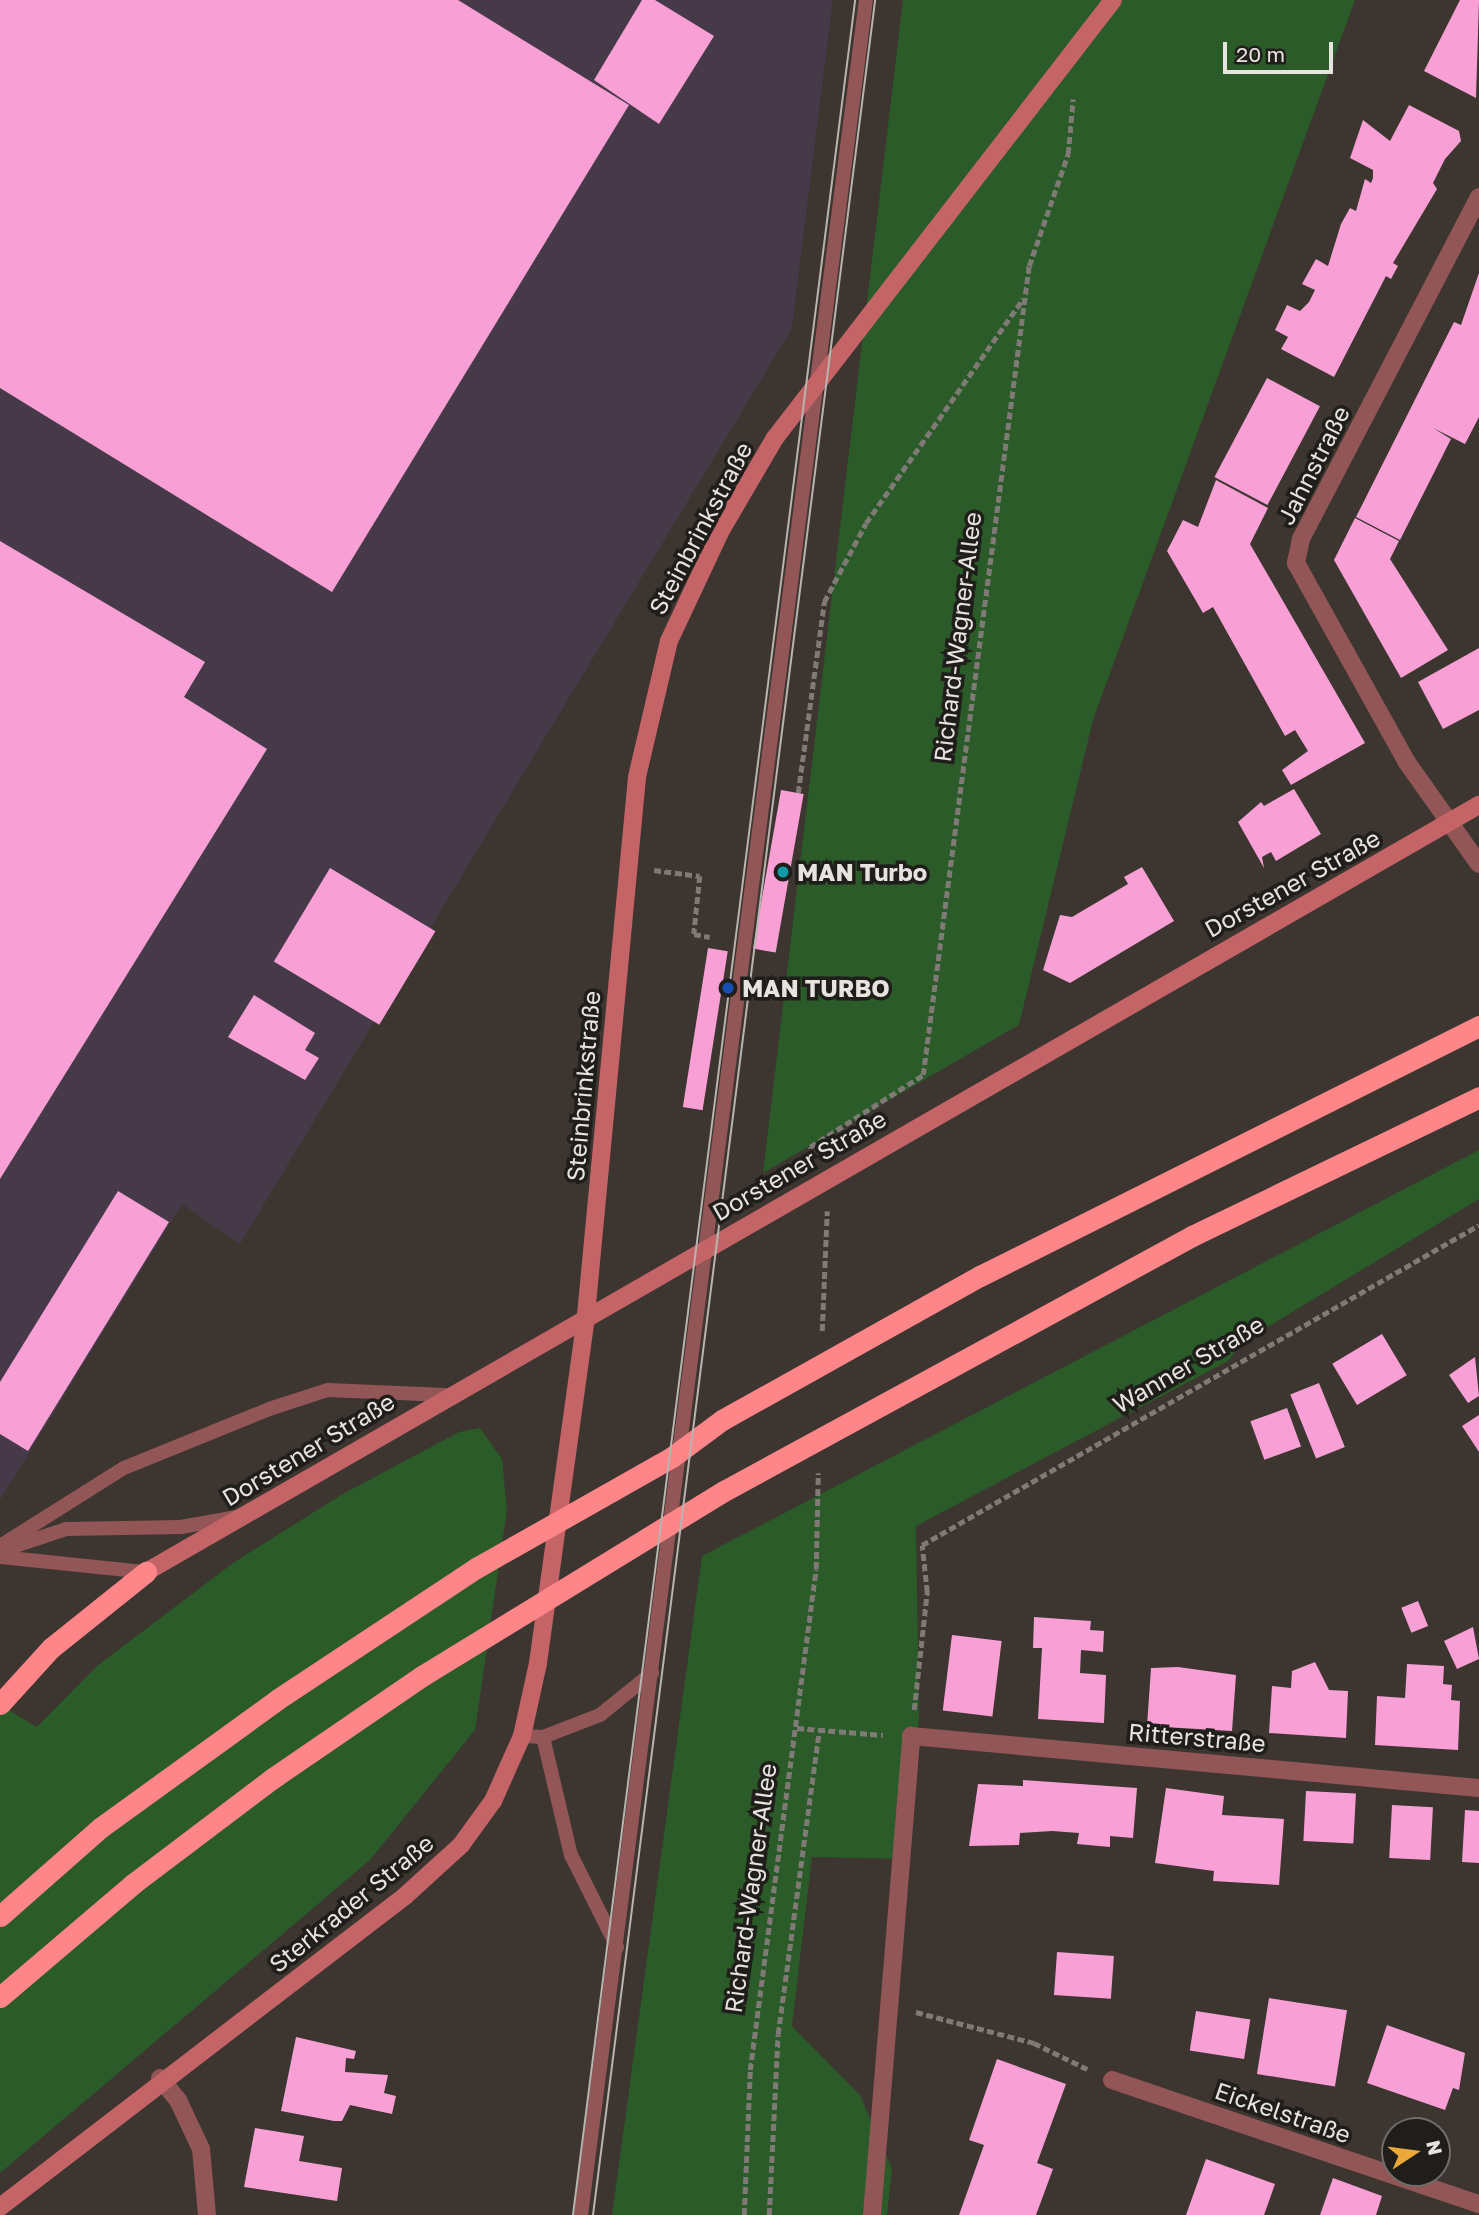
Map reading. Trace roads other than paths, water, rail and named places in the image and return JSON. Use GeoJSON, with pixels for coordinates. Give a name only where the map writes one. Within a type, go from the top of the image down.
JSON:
{"type":"FeatureCollection","features":[{"type":"Feature","properties":{"kind":"highway"},"geometry":{"type":"LineString","coordinates":[[0,1916],[100,1828],[278,1699],[722,1420],[1003,1264],[1479,1026]]}},
{"type":"Feature","properties":{"kind":"highway"},"geometry":{"type":"LineString","coordinates":[[0,1997],[273,1778],[422,1676],[713,1498],[1192,1236],[1479,1097]]}},
{"type":"Feature","properties":{"kind":"highway"},"geometry":{"type":"LineString","coordinates":[[0,1703],[51,1648],[146,1572]]}},
{"type":"Feature","properties":{"kind":"street","name":"Steinbrinkstraße"},"geometry":{"type":"LineString","coordinates":[[586,1315],[629,866],[650,710],[669,640],[720,532],[775,438],[1113,0]]}},
{"type":"Feature","properties":{"kind":"street","name":"Jahnstraße"},"geometry":{"type":"LineString","coordinates":[[1452,822],[1406,761],[1296,563],[1301,539],[1479,197]]}},
{"type":"Feature","properties":{"kind":"street","name":"Dorstener Straße"},"geometry":{"type":"LineString","coordinates":[[146,1572],[446,1395],[1479,805]]}},
{"type":"Feature","properties":{"kind":"street"},"geometry":{"type":"LineString","coordinates":[[1452,822],[1479,864]]}},
{"type":"Feature","properties":{"kind":"street","name":"Sterkrader Straße"},"geometry":{"type":"LineString","coordinates":[[0,2207],[160,2078],[364,1929],[461,1845],[493,1801],[523,1736],[538,1663],[586,1315]]}},
{"type":"Feature","properties":{"kind":"street","name":"Ritterstraße"},"geometry":{"type":"LineString","coordinates":[[872,2215],[911,1736],[1479,1788]]}},
{"type":"Feature","properties":{"kind":"street"},"geometry":{"type":"LineString","coordinates":[[160,2078],[201,2149],[207,2215]]}},
{"type":"Feature","properties":{"kind":"street","name":"Eickelstraße"},"geometry":{"type":"LineString","coordinates":[[1112,2080],[1479,2204]]}},
{"type":"Feature","properties":{"kind":"lane"},"geometry":{"type":"LineString","coordinates":[[582,2215],[866,0]]}},
{"type":"Feature","properties":{"kind":"lane"},"geometry":{"type":"LineString","coordinates":[[0,1549],[124,1468],[269,1409],[328,1390],[446,1395]]}},
{"type":"Feature","properties":{"kind":"lane"},"geometry":{"type":"LineString","coordinates":[[0,1549],[66,1529],[181,1527],[242,1516]]}},
{"type":"Feature","properties":{"kind":"lane"},"geometry":{"type":"LineString","coordinates":[[0,1557],[146,1572]]}},
{"type":"Feature","properties":{"kind":"lane"},"geometry":{"type":"LineString","coordinates":[[523,1736],[543,1737],[600,1715],[652,1673]]}},
{"type":"Feature","properties":{"kind":"lane"},"geometry":{"type":"LineString","coordinates":[[543,1737],[571,1855],[617,1947]]}},
{"type":"Feature","properties":{"kind":"tram line"},"geometry":{"type":"LineString","coordinates":[[573,2215],[855,0]]}},
{"type":"Feature","properties":{"kind":"tram line"},"geometry":{"type":"LineString","coordinates":[[593,2215],[875,0]]}},
{"type":"Feature","properties":{"kind":"place","name":"MAN Turbo"},"geometry":{"type":"Point","coordinates":[783,872]}},
{"type":"Feature","properties":{"kind":"place","name":"MAN TURBO"},"geometry":{"type":"Point","coordinates":[728,988]}}]}
